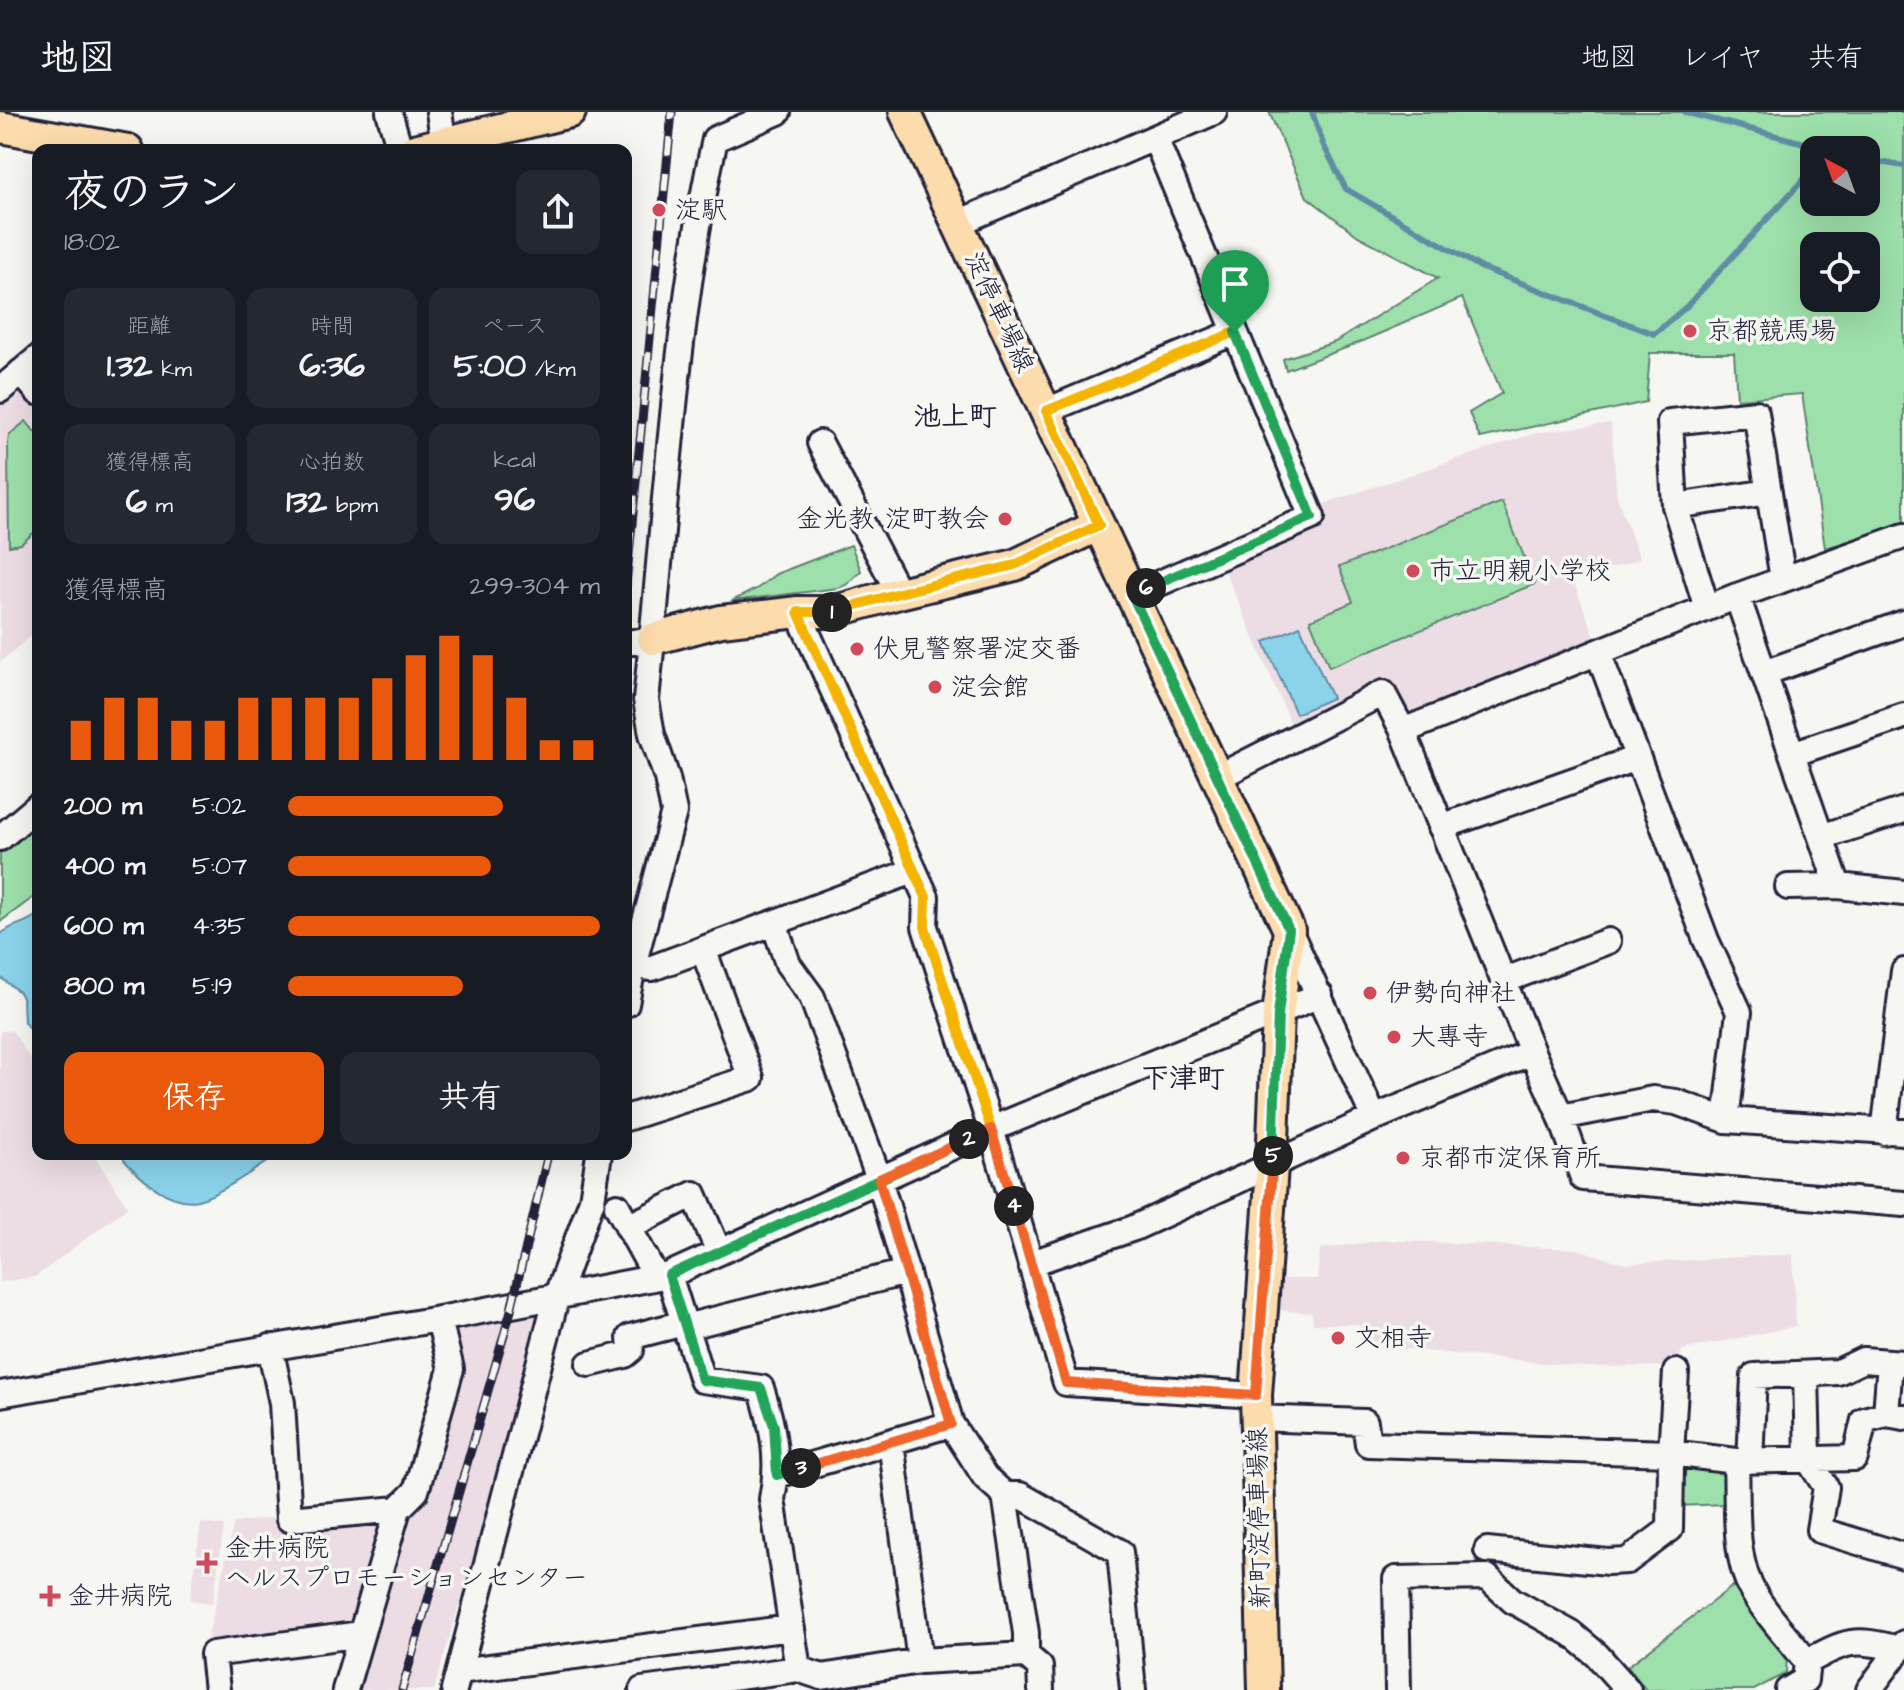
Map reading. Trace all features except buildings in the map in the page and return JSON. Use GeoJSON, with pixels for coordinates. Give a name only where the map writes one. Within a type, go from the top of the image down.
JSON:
{"type":"FeatureCollection","features":[{"type":"Feature","properties":{"kind":"main road","name":"淀停車場線"},"geometry":{"type":"LineString","coordinates":[[905,112],[1099,525]]}},
{"type":"Feature","properties":{"kind":"main road"},"geometry":{"type":"LineString","coordinates":[[445,144],[555,114]]}},
{"type":"Feature","properties":{"kind":"main road"},"geometry":{"type":"LineString","coordinates":[[0,127],[95,144]]}},
{"type":"Feature","properties":{"kind":"main road"},"geometry":{"type":"LineString","coordinates":[[639,641],[721,621],[798,612],[832,612],[1015,565],[1099,525],[1289,930]]}},
{"type":"Feature","properties":{"kind":"main road","name":"新町淀停車場線"},"geometry":{"type":"LineString","coordinates":[[1264,1690],[1256,1406],[1272,1166],[1278,1014],[1289,930]]}},
{"type":"Feature","properties":{"kind":"street"},"geometry":{"type":"LineString","coordinates":[[389,112],[398,144]]}},
{"type":"Feature","properties":{"kind":"street"},"geometry":{"type":"LineString","coordinates":[[431,144],[439,112]]}},
{"type":"Feature","properties":{"kind":"street"},"geometry":{"type":"LineString","coordinates":[[632,971],[674,812],[667,778],[652,734],[639,641],[680,348],[705,187],[721,112]]}},
{"type":"Feature","properties":{"kind":"street"},"geometry":{"type":"LineString","coordinates":[[715,139],[778,112]]}},
{"type":"Feature","properties":{"kind":"street"},"geometry":{"type":"LineString","coordinates":[[958,223],[1214,112]]}},
{"type":"Feature","properties":{"kind":"street"},"geometry":{"type":"LineString","coordinates":[[1132,595],[1312,517],[1155,138]]}},
{"type":"Feature","properties":{"kind":"street"},"geometry":{"type":"LineString","coordinates":[[1046,411],[1235,332]]}},
{"type":"Feature","properties":{"kind":"street"},"geometry":{"type":"LineString","coordinates":[[0,390],[30,365]]}},
{"type":"Feature","properties":{"kind":"street"},"geometry":{"type":"LineString","coordinates":[[1707,608],[1675,506],[1670,422],[1756,413],[1783,579]]}},
{"type":"Feature","properties":{"kind":"street"},"geometry":{"type":"LineString","coordinates":[[820,443],[899,593]]}},
{"type":"Feature","properties":{"kind":"street"},"geometry":{"type":"LineString","coordinates":[[1675,506],[1769,492]]}},
{"type":"Feature","properties":{"kind":"street"},"geometry":{"type":"LineString","coordinates":[[1403,731],[1737,596],[1904,536]]}},
{"type":"Feature","properties":{"kind":"street"},"geometry":{"type":"LineString","coordinates":[[1737,596],[1838,886]]}},
{"type":"Feature","properties":{"kind":"street"},"geometry":{"type":"LineString","coordinates":[[798,612],[926,897],[925,927],[991,1129],[1066,1383],[1365,1422],[1368,1444],[1743,1461],[1855,1458],[1864,1420],[1895,1416],[1897,1363],[1863,1360],[1838,1372],[1754,1376],[1743,1461],[1739,1542],[1745,1573],[1755,1596],[1807,1662],[1805,1680],[1788,1690]]}},
{"type":"Feature","properties":{"kind":"street"},"geometry":{"type":"LineString","coordinates":[[1764,673],[1904,623]]}},
{"type":"Feature","properties":{"kind":"street"},"geometry":{"type":"LineString","coordinates":[[1598,652],[1706,940],[1739,1012],[1726,1120]]}},
{"type":"Feature","properties":{"kind":"street"},"geometry":{"type":"LineString","coordinates":[[1218,777],[1383,693],[1403,731],[1583,1178],[1904,1204]]}},
{"type":"Feature","properties":{"kind":"street"},"geometry":{"type":"LineString","coordinates":[[1792,754],[1904,716]]}},
{"type":"Feature","properties":{"kind":"street"},"geometry":{"type":"LineString","coordinates":[[1441,827],[1637,758]]}},
{"type":"Feature","properties":{"kind":"street"},"geometry":{"type":"LineString","coordinates":[[1821,837],[1904,810]]}},
{"type":"Feature","properties":{"kind":"street"},"geometry":{"type":"LineString","coordinates":[[0,838],[32,811]]}},
{"type":"Feature","properties":{"kind":"street"},"geometry":{"type":"LineString","coordinates":[[633,966],[652,968],[913,871]]}},
{"type":"Feature","properties":{"kind":"street"},"geometry":{"type":"LineString","coordinates":[[1788,887],[1838,886],[1904,893]]}},
{"type":"Feature","properties":{"kind":"street"},"geometry":{"type":"LineString","coordinates":[[774,923],[788,964],[812,997],[879,1179],[951,1424],[985,1477],[1005,1495],[1026,1633],[1026,1655]]}},
{"type":"Feature","properties":{"kind":"street"},"geometry":{"type":"LineString","coordinates":[[1289,930],[1374,1118]]}},
{"type":"Feature","properties":{"kind":"street"},"geometry":{"type":"LineString","coordinates":[[1503,981],[1608,941]]}},
{"type":"Feature","properties":{"kind":"street"},"geometry":{"type":"LineString","coordinates":[[632,1116],[751,1078],[703,949]]}},
{"type":"Feature","properties":{"kind":"street"},"geometry":{"type":"LineString","coordinates":[[1561,1117],[1653,1099],[1676,1102],[1726,1120],[1894,1132],[1904,971]]}},
{"type":"Feature","properties":{"kind":"street"},"geometry":{"type":"LineString","coordinates":[[0,1394],[439,1319],[662,1276],[991,1129],[1320,995]]}},
{"type":"Feature","properties":{"kind":"street"},"geometry":{"type":"LineString","coordinates":[[1032,1263],[1134,1228],[1374,1118],[1532,1052]]}},
{"type":"Feature","properties":{"kind":"street"},"geometry":{"type":"LineString","coordinates":[[598,1160],[592,1200],[557,1295],[456,1680],[791,1628]]}},
{"type":"Feature","properties":{"kind":"street"},"geometry":{"type":"LineString","coordinates":[[719,1252],[694,1194],[623,1216],[662,1276],[684,1325],[702,1380],[761,1388],[774,1426],[777,1475],[772,1499],[791,1628],[807,1678]]}},
{"type":"Feature","properties":{"kind":"street"},"geometry":{"type":"LineString","coordinates":[[589,1364],[625,1355],[631,1350],[630,1337],[907,1272]]}},
{"type":"Feature","properties":{"kind":"street"},"geometry":{"type":"LineString","coordinates":[[345,1690],[398,1509],[416,1491],[451,1369],[439,1319]]}},
{"type":"Feature","properties":{"kind":"street"},"geometry":{"type":"LineString","coordinates":[[270,1347],[282,1403],[289,1519],[398,1509]]}},
{"type":"Feature","properties":{"kind":"street"},"geometry":{"type":"LineString","coordinates":[[1487,1577],[1487,1540],[1608,1562],[1627,1561],[1670,1529],[1676,1372]]}},
{"type":"Feature","properties":{"kind":"street"},"geometry":{"type":"LineString","coordinates":[[1806,1374],[1808,1459],[1826,1487],[1819,1530],[1904,1556]]}},
{"type":"Feature","properties":{"kind":"street"},"geometry":{"type":"LineString","coordinates":[[777,1475],[951,1424]]}},
{"type":"Feature","properties":{"kind":"street"},"geometry":{"type":"LineString","coordinates":[[891,1442],[920,1661]]}},
{"type":"Feature","properties":{"kind":"street"},"geometry":{"type":"LineString","coordinates":[[1005,1495],[1020,1495],[1120,1552],[1133,1690]]}},
{"type":"Feature","properties":{"kind":"street"},"geometry":{"type":"LineString","coordinates":[[1398,1690],[1396,1579],[1487,1577],[1513,1601],[1572,1634],[1597,1655],[1628,1690]]}},
{"type":"Feature","properties":{"kind":"street"},"geometry":{"type":"LineString","coordinates":[[217,1690],[213,1654],[361,1634]]}},
{"type":"Feature","properties":{"kind":"street"},"geometry":{"type":"LineString","coordinates":[[1807,1662],[1844,1642],[1901,1646]]}},
{"type":"Feature","properties":{"kind":"street"},"geometry":{"type":"LineString","coordinates":[[1869,1690],[1901,1646]]}},
{"type":"Feature","properties":{"kind":"street"},"geometry":{"type":"LineString","coordinates":[[642,1690],[822,1677],[920,1661],[1026,1655],[1040,1667],[1041,1690]]}},
{"type":"Feature","properties":{"kind":"shaded area"},"geometry":{"type":"Polygon","coordinates":[[[20,383],[32,397],[32,635],[0,662],[0,399],[20,383]]]}},
{"type":"Feature","properties":{"kind":"shaded area","name":"市立明親小学校"},"geometry":{"type":"Polygon","coordinates":[[[1611,423],[1617,497],[1640,559],[1573,581],[1599,648],[1400,718],[1382,681],[1292,726],[1221,562],[1317,506],[1535,433],[1611,423]]]}},
{"type":"Feature","properties":{"kind":"shaded area"},"geometry":{"type":"Polygon","coordinates":[[[0,1031],[12,1031],[32,1061],[32,1160],[97,1160],[128,1207],[35,1277],[0,1282],[0,1031]]]}},
{"type":"Feature","properties":{"kind":"shaded area"},"geometry":{"type":"Polygon","coordinates":[[[1385,1240],[1576,1249],[1625,1264],[1793,1254],[1796,1326],[1682,1350],[1677,1366],[1585,1367],[1376,1346],[1357,1324],[1313,1324],[1312,1313],[1268,1309],[1269,1279],[1317,1279],[1320,1249],[1385,1240]]]}},
{"type":"Feature","properties":{"kind":"shaded area"},"geometry":{"type":"Polygon","coordinates":[[[545,1313],[434,1690],[355,1690],[408,1517],[421,1503],[451,1337],[456,1327],[545,1313]]]}},
{"type":"Feature","properties":{"kind":"shaded area"},"geometry":{"type":"Polygon","coordinates":[[[376,1514],[385,1528],[358,1617],[347,1630],[206,1646],[234,1523],[283,1516],[376,1514]]]}},
{"type":"Feature","properties":{"kind":"shaded area","name":"金井病院 ヘルスプロモーションセンター"},"geometry":{"type":"Polygon","coordinates":[[[201,1523],[224,1526],[213,1603],[190,1600],[201,1523]]]}},
{"type":"Feature","properties":{"kind":"green space","name":"京都競馬場"},"geometry":{"type":"Polygon","coordinates":[[[1269,112],[1904,112],[1904,525],[1825,548],[1802,394],[1737,399],[1734,353],[1650,353],[1646,402],[1480,438],[1469,413],[1502,393],[1462,298],[1286,370],[1283,359],[1335,342],[1438,278],[1358,236],[1307,197],[1269,112]]]}},
{"type":"Feature","properties":{"kind":"green space"},"geometry":{"type":"Polygon","coordinates":[[[26,421],[32,428],[32,534],[21,544],[9,546],[8,443],[9,435],[26,421]]]}},
{"type":"Feature","properties":{"kind":"green space"},"geometry":{"type":"Polygon","coordinates":[[[1502,502],[1535,584],[1329,667],[1310,620],[1353,602],[1339,567],[1502,502]]]}},
{"type":"Feature","properties":{"kind":"green space"},"geometry":{"type":"Polygon","coordinates":[[[851,545],[861,571],[846,585],[732,601],[758,588],[776,574],[851,545]]]}},
{"type":"Feature","properties":{"kind":"green space"},"geometry":{"type":"Polygon","coordinates":[[[32,819],[32,898],[0,922],[0,845],[32,819]]]}},
{"type":"Feature","properties":{"kind":"green space"},"geometry":{"type":"Polygon","coordinates":[[[1679,1463],[1728,1465],[1726,1504],[1677,1506],[1679,1463]]]}},
{"type":"Feature","properties":{"kind":"green space"},"geometry":{"type":"Polygon","coordinates":[[[1733,1586],[1787,1657],[1786,1673],[1754,1690],[1646,1690],[1628,1666],[1733,1586]]]}},
{"type":"Feature","properties":{"kind":"water"},"geometry":{"type":"Polygon","coordinates":[[[1300,626],[1332,698],[1296,714],[1264,642],[1300,626]]]}},
{"type":"Feature","properties":{"kind":"water"},"geometry":{"type":"Polygon","coordinates":[[[32,918],[32,1032],[24,1022],[23,1000],[19,992],[0,977],[0,935],[32,918]]]}},
{"type":"Feature","properties":{"kind":"water"},"geometry":{"type":"Polygon","coordinates":[[[124,1160],[270,1160],[239,1180],[198,1200],[188,1201],[167,1195],[124,1160]]]}},
{"type":"Feature","properties":{"kind":"waterway"},"geometry":{"type":"LineString","coordinates":[[1312,112],[1323,144],[1346,189],[1482,268],[1654,334],[1686,307],[1800,183]]}},
{"type":"Feature","properties":{"kind":"waterway"},"geometry":{"type":"LineString","coordinates":[[1684,112],[1800,142]]}},
{"type":"Feature","properties":{"kind":"waterway"},"geometry":{"type":"LineString","coordinates":[[1880,162],[1904,166]]}},
{"type":"Feature","properties":{"kind":"railway"},"geometry":{"type":"LineString","coordinates":[[632,523],[672,112]]}},
{"type":"Feature","properties":{"kind":"railway"},"geometry":{"type":"LineString","coordinates":[[402,1690],[510,1314],[547,1160]]}},
{"type":"Feature","properties":{"kind":"place","name":"淀駅"},"geometry":{"type":"Point","coordinates":[659,210]}},
{"type":"Feature","properties":{"kind":"place","name":"京都競馬場"},"geometry":{"type":"Point","coordinates":[1690,331]}},
{"type":"Feature","properties":{"kind":"place","name":"金光教 淀町教会"},"geometry":{"type":"Point","coordinates":[1005,519]}},
{"type":"Feature","properties":{"kind":"place","name":"市立明親小学校"},"geometry":{"type":"Point","coordinates":[1413,571]}},
{"type":"Feature","properties":{"kind":"place","name":"伏見警察署淀交番"},"geometry":{"type":"Point","coordinates":[857,649]}},
{"type":"Feature","properties":{"kind":"place","name":"淀会館"},"geometry":{"type":"Point","coordinates":[935,687]}},
{"type":"Feature","properties":{"kind":"place","name":"伊勢向神社"},"geometry":{"type":"Point","coordinates":[1370,993]}},
{"type":"Feature","properties":{"kind":"place","name":"大專寺"},"geometry":{"type":"Point","coordinates":[1394,1037]}},
{"type":"Feature","properties":{"kind":"place","name":"京都市淀保育所"},"geometry":{"type":"Point","coordinates":[1403,1158]}},
{"type":"Feature","properties":{"kind":"place","name":"文相寺"},"geometry":{"type":"Point","coordinates":[1338,1338]}},
{"type":"Feature","properties":{"kind":"place","name":"金井病院 ヘルスプロモーションセンター"},"geometry":{"type":"Point","coordinates":[207,1563]}},
{"type":"Feature","properties":{"kind":"place","name":"金井病院"},"geometry":{"type":"Point","coordinates":[50,1596]}},
{"type":"Feature","properties":{"kind":"district","name":"池上町"},"geometry":{"type":"Point","coordinates":[955,416]}},
{"type":"Feature","properties":{"kind":"district","name":"下津町"},"geometry":{"type":"Point","coordinates":[1183,1078]}},
{"type":"Feature","properties":{"kind":"route"},"geometry":{"type":"LineString","coordinates":[[1235,332],[1046,411],[1099,525],[1015,565],[832,612],[798,612],[926,897],[925,927],[991,1129],[879,1179],[669,1275],[702,1380],[761,1388],[774,1426],[777,1475],[951,1424],[879,1179],[935,1154],[991,1129],[1066,1383],[1256,1395],[1272,1166],[1278,1014],[1289,930],[1132,595],[1312,517],[1235,332]]}}]}
